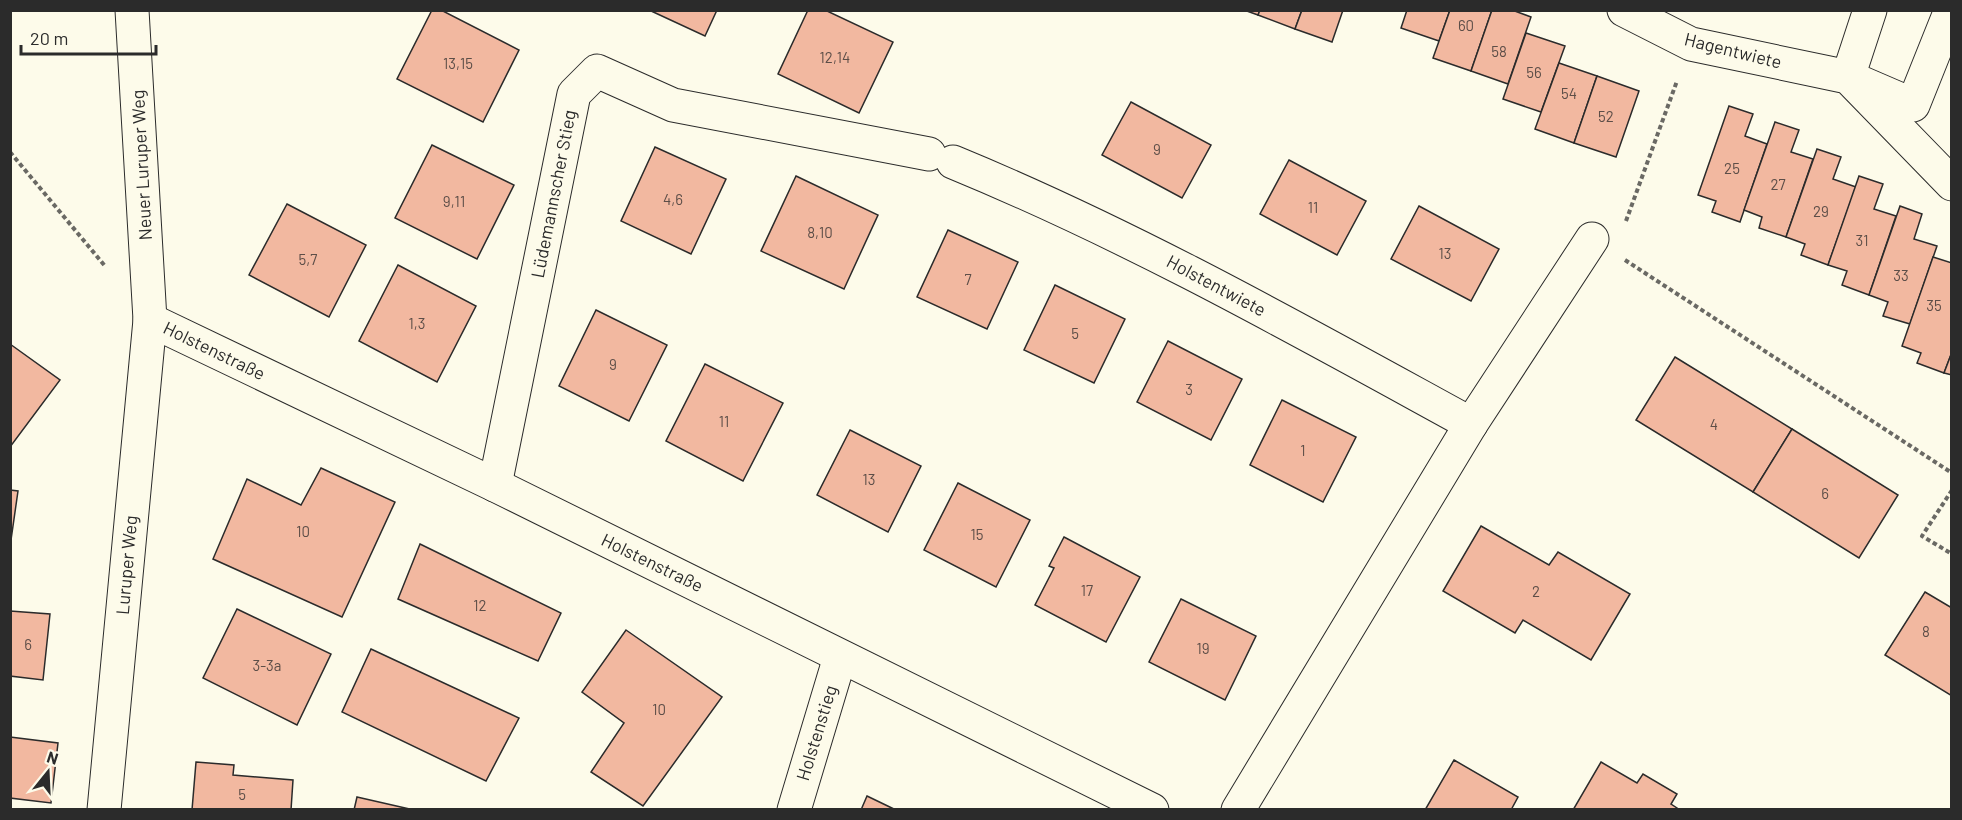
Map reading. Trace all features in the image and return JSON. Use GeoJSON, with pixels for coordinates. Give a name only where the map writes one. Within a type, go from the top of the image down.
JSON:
{"type":"FeatureCollection","features":[{"type":"Feature","properties":{"kind":"street","name":"Neuer Luruper Weg"},"geometry":{"type":"LineString","coordinates":[[132,10],[150,320]]}},
{"type":"Feature","properties":{"kind":"street","name":"Hagentwiete"},"geometry":{"type":"LineString","coordinates":[[1624,10],[1691,44],[1848,77],[1913,105],[1951,10]]}},
{"type":"Feature","properties":{"kind":"street"},"geometry":{"type":"LineString","coordinates":[[1869,10],[1848,77],[1952,184]]}},
{"type":"Feature","properties":{"kind":"street","name":"Lüdemannscher Stieg"},"geometry":{"type":"LineString","coordinates":[[495,485],[574,94],[597,71],[673,105],[941,158]]}},
{"type":"Feature","properties":{"kind":"street","name":"Holstentwiete"},"geometry":{"type":"LineString","coordinates":[[941,158],[1047,201],[1191,271],[1471,424]]}},
{"type":"Feature","properties":{"kind":"street"},"geometry":{"type":"LineString","coordinates":[[1239,810],[1471,424],[1592,239]]}},
{"type":"Feature","properties":{"kind":"street","name":"Holstenstraße"},"geometry":{"type":"LineString","coordinates":[[150,320],[495,485],[1152,810]]}},
{"type":"Feature","properties":{"kind":"street","name":"Luruper Weg"},"geometry":{"type":"LineString","coordinates":[[104,810],[150,320]]}},
{"type":"Feature","properties":{"kind":"street","name":"Holstenstieg"},"geometry":{"type":"LineString","coordinates":[[794,810],[840,657]]}},
{"type":"Feature","properties":{"kind":"path"},"geometry":{"type":"LineString","coordinates":[[1592,239],[1624,226],[1691,44]]}},
{"type":"Feature","properties":{"kind":"path"},"geometry":{"type":"LineString","coordinates":[[10,152],[106,267]]}},
{"type":"Feature","properties":{"kind":"path"},"geometry":{"type":"LineString","coordinates":[[1592,239],[1952,473]]}},
{"type":"Feature","properties":{"kind":"path"},"geometry":{"type":"LineString","coordinates":[[1952,490],[1922,536],[1952,554]]}},
{"type":"Feature","properties":{"kind":"building"},"geometry":{"type":"Polygon","coordinates":[[[432,10],[441,10],[519,50],[483,122],[397,79],[432,10]]]}},
{"type":"Feature","properties":{"kind":"building"},"geometry":{"type":"Polygon","coordinates":[[[649,10],[717,10],[705,36],[649,10]]]}},
{"type":"Feature","properties":{"kind":"building"},"geometry":{"type":"Polygon","coordinates":[[[808,10],[825,10],[893,42],[859,113],[778,74],[808,10]]]}},
{"type":"Feature","properties":{"kind":"building"},"geometry":{"type":"Polygon","coordinates":[[[1244,10],[1260,10],[1258,15],[1244,10]]]}},
{"type":"Feature","properties":{"kind":"building"},"geometry":{"type":"Polygon","coordinates":[[[1260,10],[1302,10],[1295,29],[1258,15],[1260,10]]]}},
{"type":"Feature","properties":{"kind":"building"},"geometry":{"type":"Polygon","coordinates":[[[1302,10],[1343,10],[1332,42],[1295,29],[1302,10]]]}},
{"type":"Feature","properties":{"kind":"building"},"geometry":{"type":"Polygon","coordinates":[[[1407,10],[1450,10],[1439,41],[1401,28],[1407,10]]]}},
{"type":"Feature","properties":{"kind":"building"},"geometry":{"type":"Polygon","coordinates":[[[1450,10],[1492,10],[1471,71],[1433,58],[1450,10]]]}},
{"type":"Feature","properties":{"kind":"building"},"geometry":{"type":"Polygon","coordinates":[[[1492,10],[1512,10],[1531,17],[1508,84],[1471,71],[1492,10]]]}},
{"type":"Feature","properties":{"kind":"building"},"geometry":{"type":"Polygon","coordinates":[[[1526,33],[1565,46],[1541,112],[1503,99],[1526,33]]]}},
{"type":"Feature","properties":{"kind":"building"},"geometry":{"type":"Polygon","coordinates":[[[1559,63],[1597,76],[1574,143],[1535,129],[1559,63]]]}},
{"type":"Feature","properties":{"kind":"building"},"geometry":{"type":"Polygon","coordinates":[[[1597,76],[1639,91],[1616,157],[1574,143],[1597,76]]]}},
{"type":"Feature","properties":{"kind":"building"},"geometry":{"type":"Polygon","coordinates":[[[1131,102],[1211,145],[1182,198],[1102,155],[1131,102]]]}},
{"type":"Feature","properties":{"kind":"building"},"geometry":{"type":"Polygon","coordinates":[[[1729,106],[1753,114],[1745,136],[1767,144],[1740,222],[1712,212],[1716,201],[1698,195],[1729,106]]]}},
{"type":"Feature","properties":{"kind":"building"},"geometry":{"type":"Polygon","coordinates":[[[1775,122],[1799,130],[1791,152],[1813,159],[1786,237],[1759,228],[1762,217],[1744,210],[1775,122]]]}},
{"type":"Feature","properties":{"kind":"building"},"geometry":{"type":"Polygon","coordinates":[[[432,145],[514,185],[477,259],[395,218],[432,145]]]}},
{"type":"Feature","properties":{"kind":"building"},"geometry":{"type":"Polygon","coordinates":[[[655,147],[726,179],[691,254],[621,221],[655,147]]]}},
{"type":"Feature","properties":{"kind":"building"},"geometry":{"type":"Polygon","coordinates":[[[1817,149],[1841,157],[1833,179],[1856,187],[1828,265],[1801,255],[1805,244],[1786,237],[1817,149]]]}},
{"type":"Feature","properties":{"kind":"building"},"geometry":{"type":"Polygon","coordinates":[[[1289,160],[1366,201],[1337,255],[1260,214],[1289,160]]]}},
{"type":"Feature","properties":{"kind":"building"},"geometry":{"type":"Polygon","coordinates":[[[796,176],[878,215],[844,289],[761,251],[796,176]]]}},
{"type":"Feature","properties":{"kind":"building"},"geometry":{"type":"Polygon","coordinates":[[[1859,176],[1883,184],[1874,209],[1896,216],[1869,295],[1842,285],[1847,271],[1828,265],[1859,176]]]}},
{"type":"Feature","properties":{"kind":"building"},"geometry":{"type":"Polygon","coordinates":[[[287,204],[366,245],[329,317],[249,275],[287,204]]]}},
{"type":"Feature","properties":{"kind":"building"},"geometry":{"type":"Polygon","coordinates":[[[1419,206],[1499,249],[1471,301],[1391,259],[1419,206]]]}},
{"type":"Feature","properties":{"kind":"building"},"geometry":{"type":"Polygon","coordinates":[[[1900,206],[1922,214],[1914,239],[1937,246],[1910,324],[1883,316],[1888,302],[1869,295],[1900,206]]]}},
{"type":"Feature","properties":{"kind":"building"},"geometry":{"type":"Polygon","coordinates":[[[948,230],[1018,262],[987,329],[917,297],[948,230]]]}},
{"type":"Feature","properties":{"kind":"building"},"geometry":{"type":"Polygon","coordinates":[[[1933,257],[1952,263],[1952,352],[1944,373],[1917,363],[1921,353],[1902,346],[1933,257]]]}},
{"type":"Feature","properties":{"kind":"building"},"geometry":{"type":"Polygon","coordinates":[[[398,265],[476,306],[437,382],[359,341],[398,265]]]}},
{"type":"Feature","properties":{"kind":"building"},"geometry":{"type":"Polygon","coordinates":[[[1055,285],[1125,319],[1094,383],[1024,350],[1055,285]]]}},
{"type":"Feature","properties":{"kind":"building"},"geometry":{"type":"Polygon","coordinates":[[[596,310],[667,345],[629,421],[559,386],[596,310]]]}},
{"type":"Feature","properties":{"kind":"building"},"geometry":{"type":"Polygon","coordinates":[[[1168,341],[1242,379],[1211,440],[1137,402],[1168,341]]]}},
{"type":"Feature","properties":{"kind":"building"},"geometry":{"type":"Polygon","coordinates":[[[10,344],[60,380],[10,447],[10,344]]]}},
{"type":"Feature","properties":{"kind":"building"},"geometry":{"type":"Polygon","coordinates":[[[1952,352],[1952,375],[1944,373],[1952,352]]]}},
{"type":"Feature","properties":{"kind":"building"},"geometry":{"type":"Polygon","coordinates":[[[1675,357],[1792,429],[1753,492],[1636,420],[1675,357]]]}},
{"type":"Feature","properties":{"kind":"building"},"geometry":{"type":"Polygon","coordinates":[[[705,364],[783,403],[743,481],[666,441],[705,364]]]}},
{"type":"Feature","properties":{"kind":"building"},"geometry":{"type":"Polygon","coordinates":[[[1282,400],[1356,437],[1323,502],[1250,465],[1282,400]]]}},
{"type":"Feature","properties":{"kind":"building"},"geometry":{"type":"Polygon","coordinates":[[[1792,429],[1898,495],[1859,558],[1753,492],[1792,429]]]}},
{"type":"Feature","properties":{"kind":"building"},"geometry":{"type":"Polygon","coordinates":[[[850,430],[921,466],[888,532],[817,495],[850,430]]]}},
{"type":"Feature","properties":{"kind":"building"},"geometry":{"type":"Polygon","coordinates":[[[321,468],[395,502],[342,617],[213,559],[247,479],[301,505],[321,468]]]}},
{"type":"Feature","properties":{"kind":"building"},"geometry":{"type":"Polygon","coordinates":[[[958,483],[1030,520],[996,587],[924,550],[958,483]]]}},
{"type":"Feature","properties":{"kind":"building"},"geometry":{"type":"Polygon","coordinates":[[[10,490],[18,491],[10,547],[10,490]]]}},
{"type":"Feature","properties":{"kind":"building"},"geometry":{"type":"Polygon","coordinates":[[[1481,526],[1549,565],[1558,552],[1630,594],[1591,660],[1523,620],[1515,633],[1443,591],[1481,526]]]}},
{"type":"Feature","properties":{"kind":"building"},"geometry":{"type":"Polygon","coordinates":[[[1064,537],[1140,577],[1106,642],[1035,605],[1054,568],[1049,566],[1064,537]]]}},
{"type":"Feature","properties":{"kind":"building"},"geometry":{"type":"Polygon","coordinates":[[[420,544],[561,613],[538,661],[398,599],[420,544]]]}},
{"type":"Feature","properties":{"kind":"building"},"geometry":{"type":"Polygon","coordinates":[[[1925,592],[1952,608],[1952,696],[1885,655],[1925,592]]]}},
{"type":"Feature","properties":{"kind":"building"},"geometry":{"type":"Polygon","coordinates":[[[1181,599],[1256,636],[1225,700],[1149,662],[1181,599]]]}},
{"type":"Feature","properties":{"kind":"building"},"geometry":{"type":"Polygon","coordinates":[[[237,609],[331,654],[297,725],[203,678],[237,609]]]}},
{"type":"Feature","properties":{"kind":"building"},"geometry":{"type":"Polygon","coordinates":[[[10,611],[50,614],[43,680],[10,676],[10,611]]]}},
{"type":"Feature","properties":{"kind":"building"},"geometry":{"type":"Polygon","coordinates":[[[626,630],[722,697],[643,806],[591,772],[624,723],[582,692],[626,630]]]}},
{"type":"Feature","properties":{"kind":"building"},"geometry":{"type":"Polygon","coordinates":[[[371,649],[519,718],[486,781],[342,712],[371,649]]]}},
{"type":"Feature","properties":{"kind":"building"},"geometry":{"type":"Polygon","coordinates":[[[10,737],[58,743],[51,803],[10,798],[10,737]]]}},
{"type":"Feature","properties":{"kind":"building"},"geometry":{"type":"Polygon","coordinates":[[[1454,760],[1518,797],[1511,810],[1425,810],[1454,760]]]}},
{"type":"Feature","properties":{"kind":"building"},"geometry":{"type":"Polygon","coordinates":[[[196,762],[234,765],[233,775],[293,780],[291,810],[192,810],[196,762]]]}},
{"type":"Feature","properties":{"kind":"building"},"geometry":{"type":"Polygon","coordinates":[[[1601,762],[1637,783],[1643,774],[1677,794],[1671,804],[1680,810],[1573,810],[1601,762]]]}},
{"type":"Feature","properties":{"kind":"building"},"geometry":{"type":"Polygon","coordinates":[[[867,796],[896,810],[861,810],[867,796]]]}},
{"type":"Feature","properties":{"kind":"building"},"geometry":{"type":"Polygon","coordinates":[[[357,797],[414,810],[354,810],[357,797]]]}}]}
